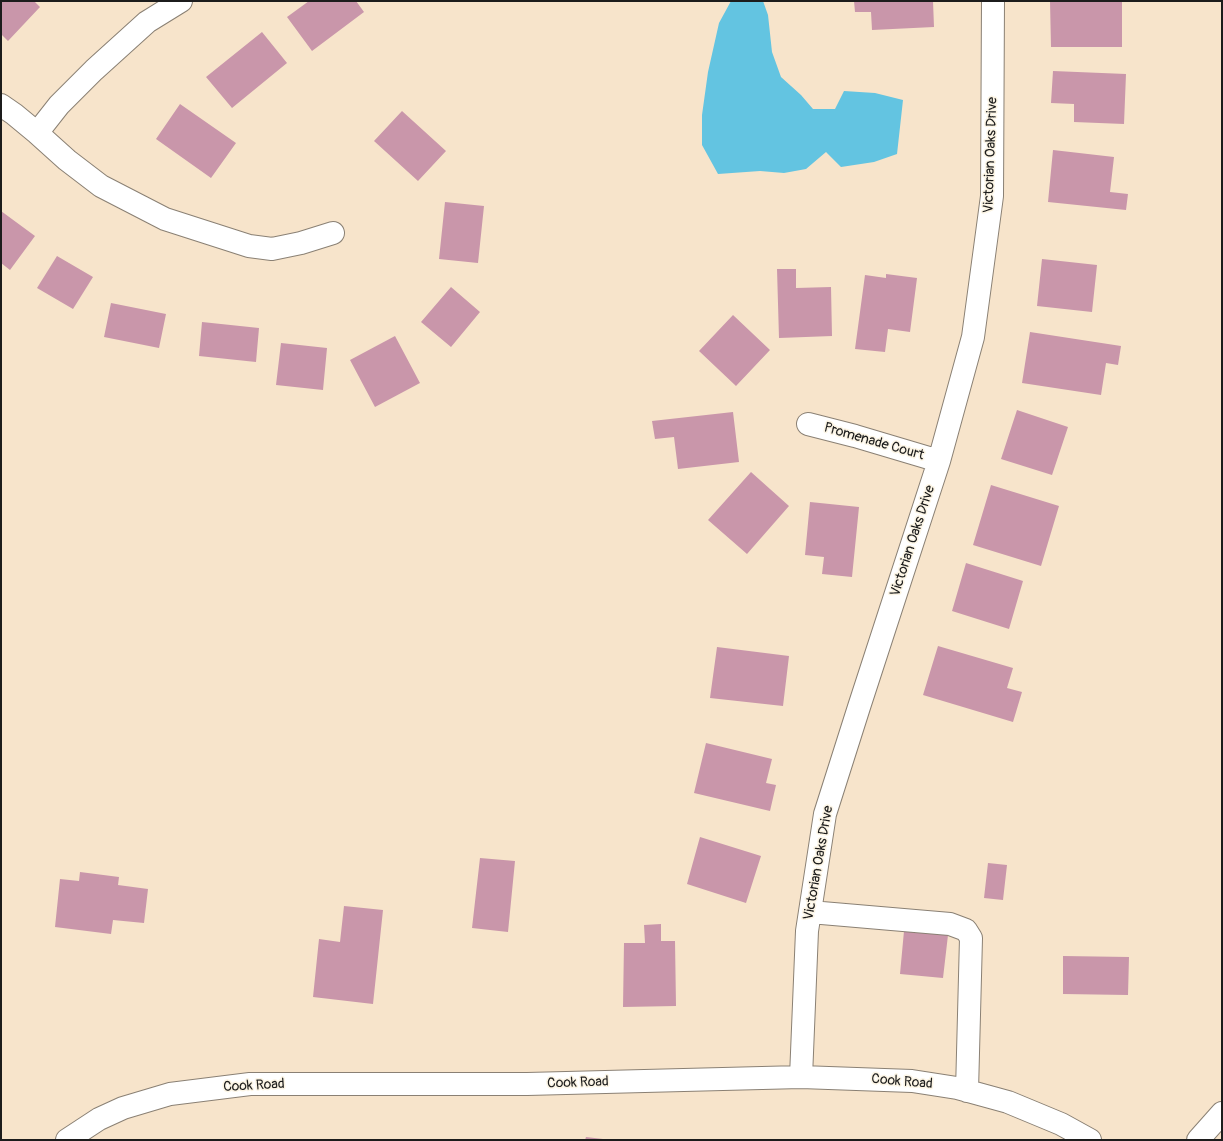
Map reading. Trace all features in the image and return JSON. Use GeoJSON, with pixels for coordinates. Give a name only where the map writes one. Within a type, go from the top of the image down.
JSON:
{"type":"FeatureCollection","features":[{"type":"Feature","properties":{"kind":"street"},"geometry":{"type":"LineString","coordinates":[[37,133],[59,105],[94,70],[147,22],[181,1]]}},
{"type":"Feature","properties":{"kind":"street","name":"Victorian Oaks Drive"},"geometry":{"type":"LineString","coordinates":[[801,1077],[807,931],[825,814],[863,692],[939,460],[973,337],[992,196],[992,1]]}},
{"type":"Feature","properties":{"kind":"street"},"geometry":{"type":"LineString","coordinates":[[1,105],[101,186],[165,219],[249,246],[272,249],[301,243],[333,233]]}},
{"type":"Feature","properties":{"kind":"street","name":"Promenade Court"},"geometry":{"type":"LineString","coordinates":[[808,424],[939,460]]}},
{"type":"Feature","properties":{"kind":"street"},"geometry":{"type":"LineString","coordinates":[[810,912],[950,924],[966,930],[971,938],[967,1090]]}},
{"type":"Feature","properties":{"kind":"street","name":"Cook Road"},"geometry":{"type":"LineString","coordinates":[[67,1140],[99,1119],[123,1108],[170,1094],[250,1084],[527,1084],[801,1077],[912,1082],[967,1090],[1008,1102],[1061,1124],[1090,1140]]}},
{"type":"Feature","properties":{"kind":"street"},"geometry":{"type":"LineString","coordinates":[[1198,1140],[1222,1113]]}},
{"type":"Feature","properties":{"kind":"water"},"geometry":{"type":"Polygon","coordinates":[[[731,1],[763,1],[768,15],[772,52],[781,77],[801,95],[813,109],[835,109],[844,91],[875,93],[903,100],[897,154],[874,162],[841,167],[826,152],[806,169],[784,173],[760,171],[718,174],[702,145],[702,115],[708,72],[719,23],[731,1]]]}},
{"type":"Feature","properties":{"kind":"building"},"geometry":{"type":"Polygon","coordinates":[[[1,1],[34,1],[40,7],[8,41],[1,34],[1,1]]]}},
{"type":"Feature","properties":{"kind":"building"},"geometry":{"type":"Polygon","coordinates":[[[309,1],[356,1],[364,12],[312,51],[287,17],[309,1]]]}},
{"type":"Feature","properties":{"kind":"building"},"geometry":{"type":"Polygon","coordinates":[[[854,1],[933,1],[934,27],[872,30],[871,12],[855,12],[854,1]]]}},
{"type":"Feature","properties":{"kind":"building"},"geometry":{"type":"Polygon","coordinates":[[[1050,1],[1122,1],[1122,47],[1051,47],[1050,1]]]}},
{"type":"Feature","properties":{"kind":"building"},"geometry":{"type":"Polygon","coordinates":[[[262,32],[287,63],[232,108],[206,77],[262,32]]]}},
{"type":"Feature","properties":{"kind":"building"},"geometry":{"type":"Polygon","coordinates":[[[1053,71],[1126,74],[1124,124],[1074,122],[1074,104],[1051,103],[1053,71]]]}},
{"type":"Feature","properties":{"kind":"building"},"geometry":{"type":"Polygon","coordinates":[[[180,104],[236,143],[211,178],[156,139],[180,104]]]}},
{"type":"Feature","properties":{"kind":"building"},"geometry":{"type":"Polygon","coordinates":[[[402,111],[446,151],[418,181],[374,141],[402,111]]]}},
{"type":"Feature","properties":{"kind":"building"},"geometry":{"type":"Polygon","coordinates":[[[1053,150],[1114,157],[1110,192],[1128,194],[1126,210],[1048,202],[1053,150]]]}},
{"type":"Feature","properties":{"kind":"building"},"geometry":{"type":"Polygon","coordinates":[[[445,202],[484,206],[478,263],[439,259],[445,202]]]}},
{"type":"Feature","properties":{"kind":"building"},"geometry":{"type":"Polygon","coordinates":[[[1,211],[35,236],[10,270],[1,263],[1,211]]]}},
{"type":"Feature","properties":{"kind":"building"},"geometry":{"type":"Polygon","coordinates":[[[57,256],[93,277],[73,309],[37,288],[57,256]]]}},
{"type":"Feature","properties":{"kind":"building"},"geometry":{"type":"Polygon","coordinates":[[[1042,259],[1097,265],[1092,312],[1037,306],[1042,259]]]}},
{"type":"Feature","properties":{"kind":"building"},"geometry":{"type":"Polygon","coordinates":[[[777,269],[796,269],[796,288],[831,287],[832,336],[779,338],[777,269]]]}},
{"type":"Feature","properties":{"kind":"building"},"geometry":{"type":"Polygon","coordinates":[[[886,274],[917,278],[910,332],[888,329],[885,352],[855,349],[865,275],[886,278],[886,274]]]}},
{"type":"Feature","properties":{"kind":"building"},"geometry":{"type":"Polygon","coordinates":[[[451,287],[480,312],[451,347],[421,322],[451,287]]]}},
{"type":"Feature","properties":{"kind":"building"},"geometry":{"type":"Polygon","coordinates":[[[111,303],[166,314],[159,348],[104,337],[111,303]]]}},
{"type":"Feature","properties":{"kind":"building"},"geometry":{"type":"Polygon","coordinates":[[[733,315],[770,350],[736,386],[699,351],[733,315]]]}},
{"type":"Feature","properties":{"kind":"building"},"geometry":{"type":"Polygon","coordinates":[[[202,322],[259,328],[256,362],[199,356],[202,322]]]}},
{"type":"Feature","properties":{"kind":"building"},"geometry":{"type":"Polygon","coordinates":[[[1030,332],[1121,346],[1118,365],[1106,363],[1101,395],[1022,383],[1030,332]]]}},
{"type":"Feature","properties":{"kind":"building"},"geometry":{"type":"Polygon","coordinates":[[[395,336],[420,383],[375,407],[350,360],[395,336]]]}},
{"type":"Feature","properties":{"kind":"building"},"geometry":{"type":"Polygon","coordinates":[[[281,343],[327,348],[323,390],[276,385],[281,343]]]}},
{"type":"Feature","properties":{"kind":"building"},"geometry":{"type":"Polygon","coordinates":[[[1017,410],[1068,427],[1052,475],[1001,459],[1017,410]]]}},
{"type":"Feature","properties":{"kind":"building"},"geometry":{"type":"Polygon","coordinates":[[[733,412],[739,462],[678,469],[674,437],[655,439],[652,421],[733,412]]]}},
{"type":"Feature","properties":{"kind":"building"},"geometry":{"type":"Polygon","coordinates":[[[751,472],[789,506],[747,554],[708,520],[751,472]]]}},
{"type":"Feature","properties":{"kind":"building"},"geometry":{"type":"Polygon","coordinates":[[[991,485],[1059,506],[1041,566],[973,545],[991,485]]]}},
{"type":"Feature","properties":{"kind":"building"},"geometry":{"type":"Polygon","coordinates":[[[810,502],[859,507],[852,577],[822,574],[824,557],[805,555],[810,502]]]}},
{"type":"Feature","properties":{"kind":"building"},"geometry":{"type":"Polygon","coordinates":[[[966,563],[1023,581],[1009,629],[952,611],[966,563]]]}},
{"type":"Feature","properties":{"kind":"building"},"geometry":{"type":"Polygon","coordinates":[[[938,646],[1013,668],[1007,688],[1022,692],[1013,722],[923,695],[938,646]]]}},
{"type":"Feature","properties":{"kind":"building"},"geometry":{"type":"Polygon","coordinates":[[[717,647],[789,656],[783,706],[710,698],[717,647]]]}},
{"type":"Feature","properties":{"kind":"building"},"geometry":{"type":"Polygon","coordinates":[[[706,743],[772,759],[766,783],[776,785],[770,811],[694,793],[706,743]]]}},
{"type":"Feature","properties":{"kind":"building"},"geometry":{"type":"Polygon","coordinates":[[[700,837],[761,856],[746,903],[687,884],[700,837]]]}},
{"type":"Feature","properties":{"kind":"building"},"geometry":{"type":"Polygon","coordinates":[[[480,858],[515,861],[508,932],[472,928],[480,858]]]}},
{"type":"Feature","properties":{"kind":"building"},"geometry":{"type":"Polygon","coordinates":[[[988,863],[1007,865],[1003,900],[984,898],[988,863]]]}},
{"type":"Feature","properties":{"kind":"building"},"geometry":{"type":"Polygon","coordinates":[[[80,872],[119,877],[118,885],[148,889],[144,923],[113,920],[111,934],[55,927],[60,879],[79,881],[80,872]]]}},
{"type":"Feature","properties":{"kind":"building"},"geometry":{"type":"Polygon","coordinates":[[[344,906],[383,910],[373,1004],[313,997],[319,939],[340,942],[344,906]]]}},
{"type":"Feature","properties":{"kind":"building"},"geometry":{"type":"Polygon","coordinates":[[[661,924],[661,941],[675,941],[676,1006],[623,1007],[624,943],[645,943],[644,925],[661,924]]]}},
{"type":"Feature","properties":{"kind":"building"},"geometry":{"type":"Polygon","coordinates":[[[904,931],[948,935],[943,978],[900,974],[904,931]]]}},
{"type":"Feature","properties":{"kind":"building"},"geometry":{"type":"Polygon","coordinates":[[[1063,956],[1129,957],[1128,995],[1063,994],[1063,956]]]}},
{"type":"Feature","properties":{"kind":"building"},"geometry":{"type":"Polygon","coordinates":[[[586,1137],[603,1139],[603,1140],[585,1140],[586,1137]]]}}]}
